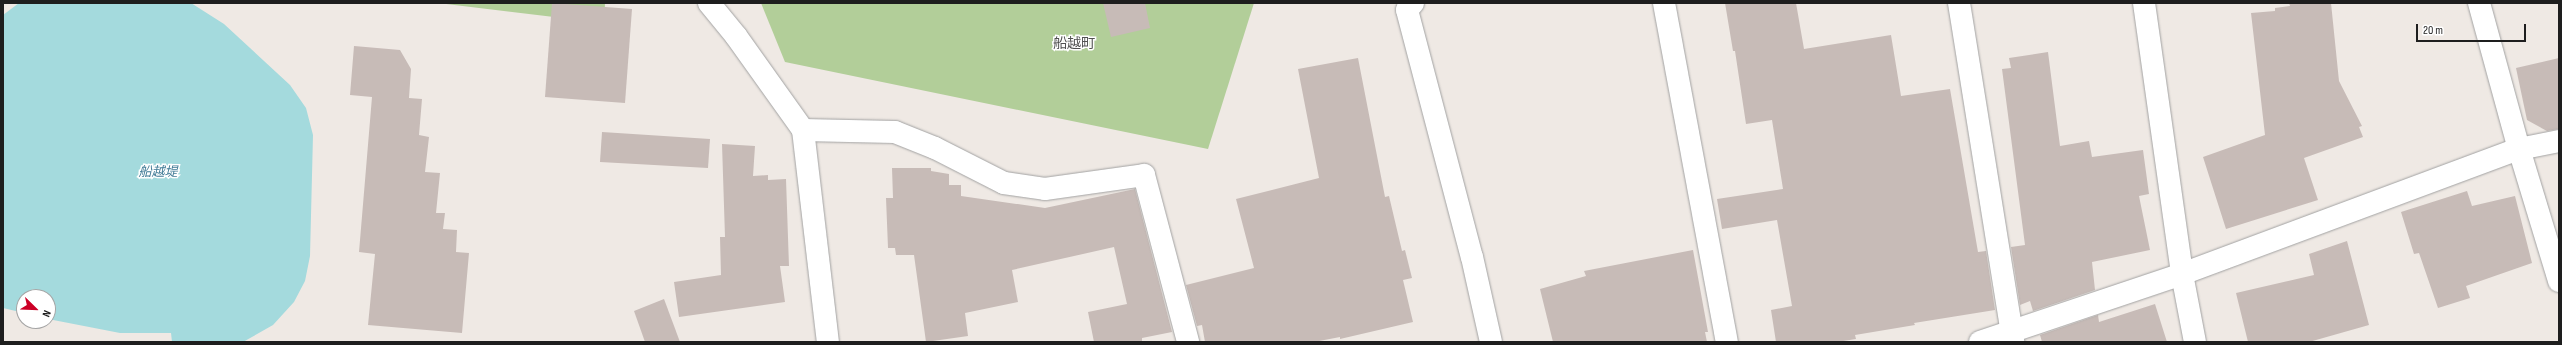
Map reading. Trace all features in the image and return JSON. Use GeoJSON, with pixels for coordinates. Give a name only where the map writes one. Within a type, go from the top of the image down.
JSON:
{"type":"FeatureCollection","features":[{"type":"Feature","properties":{"kind":"street"},"geometry":{"type":"LineString","coordinates":[[708,3],[736,36],[803,130],[828,342]]}},
{"type":"Feature","properties":{"kind":"street"},"geometry":{"type":"LineString","coordinates":[[1413,3],[1407,10],[1472,257],[1491,342]]}},
{"type":"Feature","properties":{"kind":"street"},"geometry":{"type":"LineString","coordinates":[[1664,3],[1727,342]]}},
{"type":"Feature","properties":{"kind":"street"},"geometry":{"type":"LineString","coordinates":[[1959,3],[2012,336]]}},
{"type":"Feature","properties":{"kind":"street"},"geometry":{"type":"LineString","coordinates":[[2144,3],[2182,274],[2195,342]]}},
{"type":"Feature","properties":{"kind":"street"},"geometry":{"type":"LineString","coordinates":[[2479,3],[2519,149],[2559,281]]}},
{"type":"Feature","properties":{"kind":"street"},"geometry":{"type":"LineString","coordinates":[[803,130],[895,132],[935,148],[1004,183],[1045,189],[1144,175],[1188,342]]}},
{"type":"Feature","properties":{"kind":"street"},"geometry":{"type":"LineString","coordinates":[[1980,342],[2012,336],[2519,149],[2559,141]]}},
{"type":"Feature","properties":{"kind":"green space"},"geometry":{"type":"Polygon","coordinates":[[[438,3],[605,3],[604,23],[438,3]]]}},
{"type":"Feature","properties":{"kind":"green space"},"geometry":{"type":"Polygon","coordinates":[[[761,3],[1254,3],[1208,149],[785,62],[761,3]]]}},
{"type":"Feature","properties":{"kind":"water","name":"船越堤"},"geometry":{"type":"Polygon","coordinates":[[[19,3],[191,3],[224,24],[290,85],[306,108],[313,135],[310,256],[305,281],[294,302],[273,325],[243,342],[172,342],[171,333],[120,333],[56,321],[56,289],[16,289],[16,311],[3,308],[3,15],[19,3]]]}},
{"type":"Feature","properties":{"kind":"building"},"geometry":{"type":"Polygon","coordinates":[[[552,3],[632,9],[625,103],[545,97],[552,3]]]}},
{"type":"Feature","properties":{"kind":"building"},"geometry":{"type":"Polygon","coordinates":[[[1103,3],[1145,3],[1150,28],[1111,37],[1103,3]]]}},
{"type":"Feature","properties":{"kind":"building"},"geometry":{"type":"Polygon","coordinates":[[[1725,3],[1796,3],[1804,49],[1891,35],[1901,96],[1950,89],[1978,252],[1986,251],[1995,310],[1914,323],[1915,325],[1855,335],[1856,339],[1837,342],[1776,342],[1771,310],[1792,306],[1777,220],[1722,229],[1717,199],[1783,189],[1772,120],[1746,124],[1735,51],[1733,51],[1725,3]]]}},
{"type":"Feature","properties":{"kind":"building"},"geometry":{"type":"Polygon","coordinates":[[[2289,3],[2331,3],[2339,81],[2362,126],[2359,127],[2363,137],[2304,158],[2318,200],[2226,229],[2203,157],[2265,135],[2251,13],[2275,11],[2275,8],[2290,6],[2289,3]]]}},
{"type":"Feature","properties":{"kind":"building"},"geometry":{"type":"Polygon","coordinates":[[[354,46],[400,50],[411,69],[409,98],[422,99],[419,135],[429,137],[425,172],[440,173],[436,213],[445,213],[443,229],[457,230],[456,252],[469,253],[462,333],[368,325],[375,254],[359,252],[372,97],[350,95],[354,46]]]}},
{"type":"Feature","properties":{"kind":"building"},"geometry":{"type":"Polygon","coordinates":[[[2048,52],[2060,146],[2089,141],[2092,157],[2143,150],[2149,194],[2139,196],[2150,250],[2092,262],[2095,290],[2033,311],[2030,301],[2020,305],[2011,247],[2025,245],[2002,69],[2011,68],[2009,58],[2048,52]]]}},
{"type":"Feature","properties":{"kind":"building"},"geometry":{"type":"Polygon","coordinates":[[[1358,58],[1385,197],[1389,196],[1402,251],[1405,250],[1412,278],[1403,280],[1413,322],[1340,339],[1340,337],[1314,342],[1205,342],[1202,325],[1197,326],[1186,285],[1254,268],[1236,199],[1319,178],[1298,69],[1358,58]]]}},
{"type":"Feature","properties":{"kind":"building"},"geometry":{"type":"Polygon","coordinates":[[[2559,58],[2559,129],[2547,131],[2527,120],[2516,68],[2559,58]]]}},
{"type":"Feature","properties":{"kind":"building"},"geometry":{"type":"Polygon","coordinates":[[[602,132],[710,139],[708,168],[600,162],[602,132]]]}},
{"type":"Feature","properties":{"kind":"building"},"geometry":{"type":"Polygon","coordinates":[[[722,144],[755,146],[753,176],[768,175],[768,180],[786,179],[789,266],[780,266],[785,302],[679,317],[674,282],[721,275],[720,237],[725,237],[722,144]]]}},
{"type":"Feature","properties":{"kind":"building"},"geometry":{"type":"Polygon","coordinates":[[[892,168],[931,168],[931,171],[949,174],[949,185],[961,185],[961,196],[1045,208],[1135,189],[1172,332],[1142,338],[1142,342],[1094,342],[1088,312],[1127,304],[1114,247],[1012,270],[1018,302],[965,313],[968,336],[926,342],[914,255],[896,255],[895,248],[888,248],[886,198],[893,198],[892,168]]]}},
{"type":"Feature","properties":{"kind":"building"},"geometry":{"type":"Polygon","coordinates":[[[2467,191],[2472,206],[2515,196],[2532,263],[2466,286],[2470,298],[2438,308],[2419,253],[2414,254],[2401,212],[2467,191]]]}},
{"type":"Feature","properties":{"kind":"building"},"geometry":{"type":"Polygon","coordinates":[[[2347,241],[2369,325],[2309,342],[2248,342],[2236,293],[2314,275],[2309,254],[2347,241]]]}},
{"type":"Feature","properties":{"kind":"building"},"geometry":{"type":"Polygon","coordinates":[[[1693,250],[1708,332],[1705,332],[1707,342],[1553,342],[1540,289],[1586,276],[1584,271],[1693,250]]]}},
{"type":"Feature","properties":{"kind":"building"},"geometry":{"type":"Polygon","coordinates":[[[664,299],[680,342],[645,342],[634,311],[664,299]]]}},
{"type":"Feature","properties":{"kind":"building"},"geometry":{"type":"Polygon","coordinates":[[[2155,304],[2167,342],[2042,342],[2040,335],[2098,315],[2099,322],[2155,304]]]}},
{"type":"Feature","properties":{"kind":"district","name":"船越町"},"geometry":{"type":"Point","coordinates":[1074,44]}}]}
